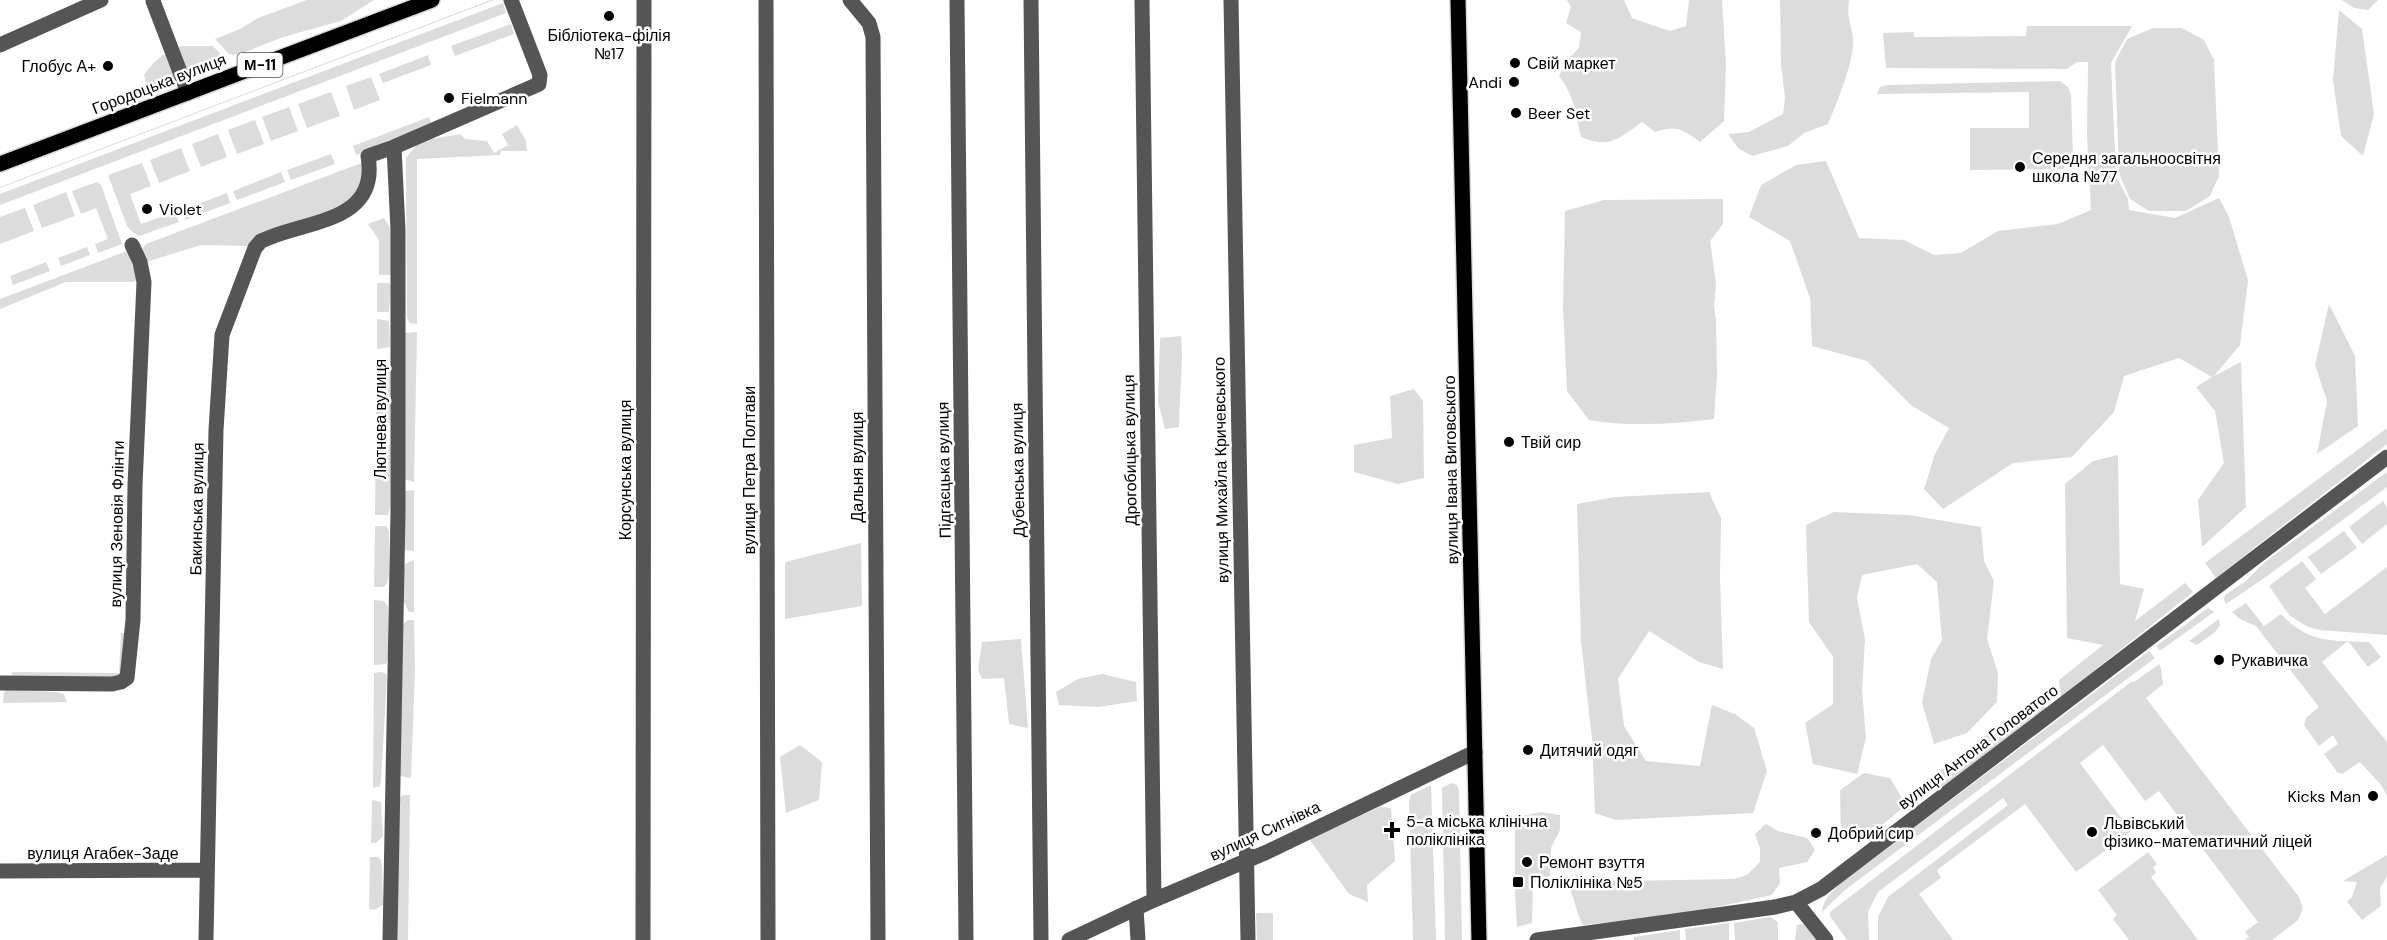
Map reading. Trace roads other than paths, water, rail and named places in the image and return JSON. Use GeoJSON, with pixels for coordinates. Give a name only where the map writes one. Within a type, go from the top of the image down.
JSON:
{"type":"FeatureCollection","features":[{"type":"Feature","properties":{"kind":"main road","name":"Городоцька вулиця"},"geometry":{"type":"LineString","coordinates":[[0,164],[432,0]]}},
{"type":"Feature","properties":{"kind":"main road","name":"вулиця Івана Виговського"},"geometry":{"type":"LineString","coordinates":[[1458,0],[1479,940]]}},
{"type":"Feature","properties":{"kind":"street"},"geometry":{"type":"LineString","coordinates":[[0,45],[101,0]]}},
{"type":"Feature","properties":{"kind":"street"},"geometry":{"type":"LineString","coordinates":[[152,0],[188,93]]}},
{"type":"Feature","properties":{"kind":"street"},"geometry":{"type":"LineString","coordinates":[[394,147],[539,84],[540,75],[511,0]]}},
{"type":"Feature","properties":{"kind":"street","name":"Корсунська вулиця"},"geometry":{"type":"LineString","coordinates":[[643,940],[644,0]]}},
{"type":"Feature","properties":{"kind":"street","name":"вулиця Петра Полтави"},"geometry":{"type":"LineString","coordinates":[[766,0],[768,940]]}},
{"type":"Feature","properties":{"kind":"street","name":"Дальня вулиця"},"geometry":{"type":"LineString","coordinates":[[850,0],[869,23],[873,37],[878,940]]}},
{"type":"Feature","properties":{"kind":"street","name":"Підгаєцька вулиця"},"geometry":{"type":"LineString","coordinates":[[957,0],[966,940]]}},
{"type":"Feature","properties":{"kind":"street","name":"Дубенська вулиця"},"geometry":{"type":"LineString","coordinates":[[1031,0],[1041,940]]}},
{"type":"Feature","properties":{"kind":"street","name":"Дрогобицька вулиця"},"geometry":{"type":"LineString","coordinates":[[1142,0],[1154,900]]}},
{"type":"Feature","properties":{"kind":"street","name":"вулиця Михайла Кричевського"},"geometry":{"type":"LineString","coordinates":[[1231,0],[1248,940]]}},
{"type":"Feature","properties":{"kind":"street","name":"Бакинська вулиця"},"geometry":{"type":"LineString","coordinates":[[206,940],[216,430],[224,327],[255,249],[261,241],[340,214],[354,205],[365,193],[370,181],[368,156],[394,147]]}},
{"type":"Feature","properties":{"kind":"street","name":"Лютнева вулиця"},"geometry":{"type":"LineString","coordinates":[[390,940],[398,513],[398,230],[394,147]]}},
{"type":"Feature","properties":{"kind":"street","name":"вулиця Зеновія Флінти"},"geometry":{"type":"LineString","coordinates":[[0,683],[112,684],[127,678],[133,620],[135,485],[144,282],[141,262],[132,245]]}},
{"type":"Feature","properties":{"kind":"street","name":"вулиця Антона Головатого"},"geometry":{"type":"LineString","coordinates":[[1537,940],[1775,907],[1796,902],[1821,889],[2387,457]]}},
{"type":"Feature","properties":{"kind":"street","name":"вулиця Сигнівка"},"geometry":{"type":"LineString","coordinates":[[1069,940],[1154,900],[1246,861],[1475,752]]}},
{"type":"Feature","properties":{"kind":"street","name":"вулиця Агабек-Заде"},"geometry":{"type":"LineString","coordinates":[[0,871],[207,870]]}},
{"type":"Feature","properties":{"kind":"street"},"geometry":{"type":"LineString","coordinates":[[1796,902],[1826,940]]}},
{"type":"Feature","properties":{"kind":"street"},"geometry":{"type":"LineString","coordinates":[[1137,908],[1138,940]]}},
{"type":"Feature","properties":{"kind":"place","name":"Бібліотека-філія №17"},"geometry":{"type":"Point","coordinates":[609,16]}},
{"type":"Feature","properties":{"kind":"place","name":"Свій маркет"},"geometry":{"type":"Point","coordinates":[1515,63]}},
{"type":"Feature","properties":{"kind":"place","name":"Глобус А+"},"geometry":{"type":"Point","coordinates":[108,66]}},
{"type":"Feature","properties":{"kind":"place","name":"Andi"},"geometry":{"type":"Point","coordinates":[1514,82]}},
{"type":"Feature","properties":{"kind":"place","name":"Fielmann"},"geometry":{"type":"Point","coordinates":[449,98]}},
{"type":"Feature","properties":{"kind":"place","name":"Beer Set"},"geometry":{"type":"Point","coordinates":[1516,113]}},
{"type":"Feature","properties":{"kind":"place","name":"Середня загальноосвітня школа №77"},"geometry":{"type":"Point","coordinates":[2020,167]}},
{"type":"Feature","properties":{"kind":"place","name":"Violet"},"geometry":{"type":"Point","coordinates":[147,209]}},
{"type":"Feature","properties":{"kind":"place","name":"Твій сир"},"geometry":{"type":"Point","coordinates":[1509,442]}},
{"type":"Feature","properties":{"kind":"place","name":"Рукавичка"},"geometry":{"type":"Point","coordinates":[2219,660]}},
{"type":"Feature","properties":{"kind":"place","name":"Дитячий одяг"},"geometry":{"type":"Point","coordinates":[1528,750]}},
{"type":"Feature","properties":{"kind":"place","name":"Kicks Man"},"geometry":{"type":"Point","coordinates":[2373,796]}},
{"type":"Feature","properties":{"kind":"place","name":"5-а міська клінічна поліклініка"},"geometry":{"type":"Point","coordinates":[1392,830]}},
{"type":"Feature","properties":{"kind":"place","name":"Львівський фізико-математичний ліцей"},"geometry":{"type":"Point","coordinates":[2092,832]}},
{"type":"Feature","properties":{"kind":"place","name":"Добрий сир"},"geometry":{"type":"Point","coordinates":[1816,833]}},
{"type":"Feature","properties":{"kind":"place","name":"Ремонт взуття"},"geometry":{"type":"Point","coordinates":[1527,862]}},
{"type":"Feature","properties":{"kind":"place","name":"Поліклініка №5"},"geometry":{"type":"Point","coordinates":[1518,882]}}]}
